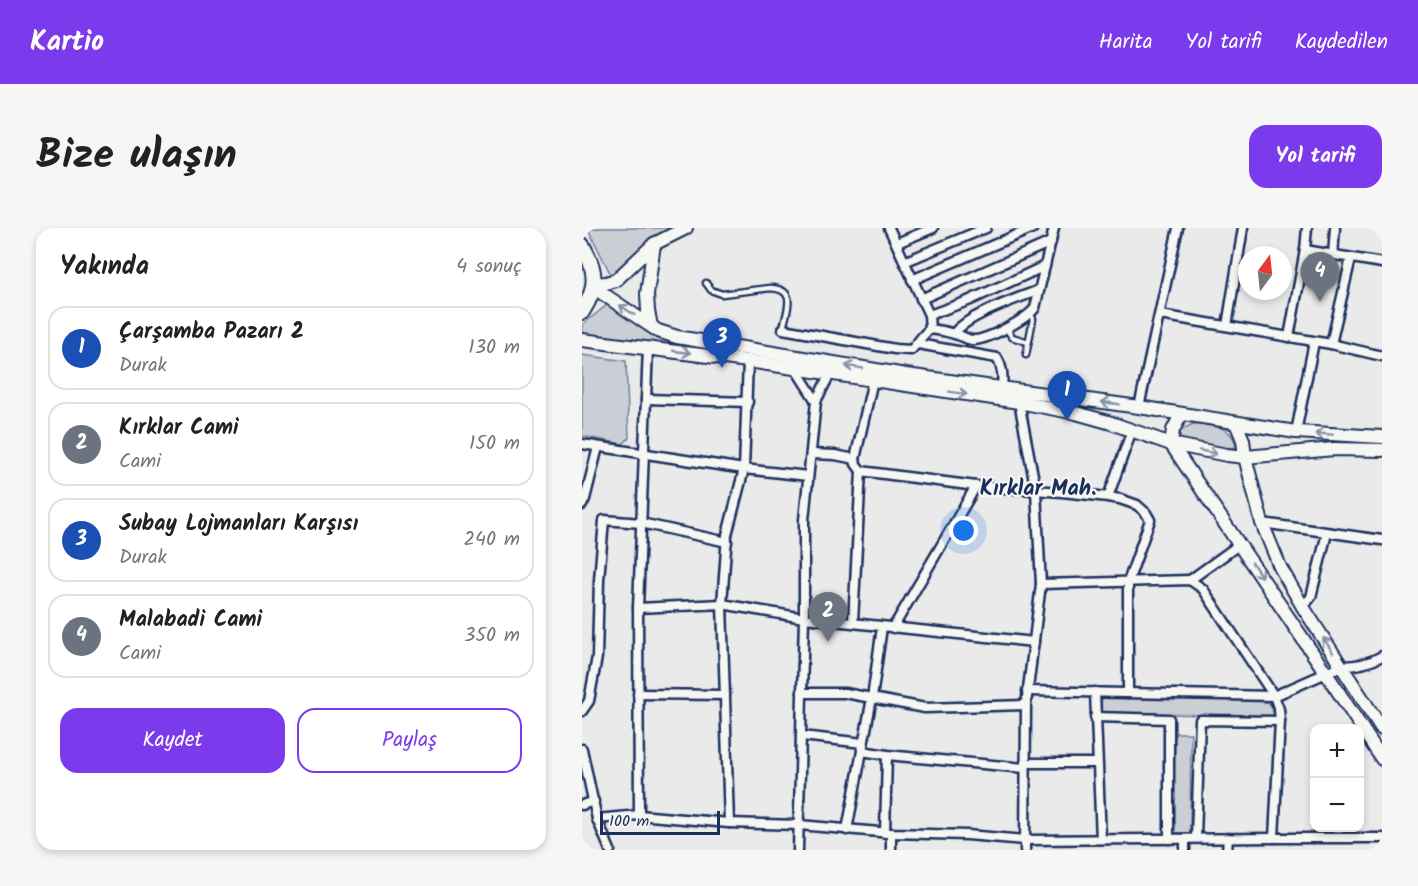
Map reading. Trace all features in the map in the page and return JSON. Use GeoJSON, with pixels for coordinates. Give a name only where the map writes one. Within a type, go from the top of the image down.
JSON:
{"type":"FeatureCollection","features":[{"type":"Feature","properties":{"kind":"main road"},"geometry":{"type":"LineString","coordinates":[[593,286],[616,280],[654,244],[686,228]]}},
{"type":"Feature","properties":{"kind":"main road"},"geometry":{"type":"LineString","coordinates":[[651,326],[647,294],[654,244]]}},
{"type":"Feature","properties":{"kind":"main road"},"geometry":{"type":"LineString","coordinates":[[582,245],[593,276],[593,293],[582,312]]}},
{"type":"Feature","properties":{"kind":"main road"},"geometry":{"type":"LineString","coordinates":[[593,286],[658,331],[677,337],[906,375],[1139,407],[1296,432],[1382,437]]}},
{"type":"Feature","properties":{"kind":"main road"},"geometry":{"type":"LineString","coordinates":[[583,341],[748,361],[1019,402],[1076,413],[1171,444],[1211,453],[1245,457],[1334,449],[1382,450]]}},
{"type":"Feature","properties":{"kind":"main road"},"geometry":{"type":"LineString","coordinates":[[1181,415],[1173,430],[1171,444],[1382,759]]}},
{"type":"Feature","properties":{"kind":"main road"},"geometry":{"type":"LineString","coordinates":[[1236,423],[1243,440],[1245,457],[1262,523],[1280,567],[1303,607],[1382,729]]}},
{"type":"Feature","properties":{"kind":"street"},"geometry":{"type":"LineString","coordinates":[[783,329],[895,349],[911,350],[918,344],[930,328],[929,315],[890,228]]}},
{"type":"Feature","properties":{"kind":"street"},"geometry":{"type":"LineString","coordinates":[[897,243],[933,228]]}},
{"type":"Feature","properties":{"kind":"street"},"geometry":{"type":"LineString","coordinates":[[904,262],[986,228]]}},
{"type":"Feature","properties":{"kind":"street"},"geometry":{"type":"LineString","coordinates":[[912,280],[1033,228]]}},
{"type":"Feature","properties":{"kind":"street"},"geometry":{"type":"LineString","coordinates":[[930,328],[954,333],[971,341],[984,338],[1020,322],[1031,314],[1035,308],[1054,228]]}},
{"type":"Feature","properties":{"kind":"street"},"geometry":{"type":"LineString","coordinates":[[1139,407],[1179,228]]}},
{"type":"Feature","properties":{"kind":"street"},"geometry":{"type":"LineString","coordinates":[[1227,326],[1243,228]]}},
{"type":"Feature","properties":{"kind":"street"},"geometry":{"type":"LineString","coordinates":[[1289,337],[1307,228]]}},
{"type":"Feature","properties":{"kind":"street"},"geometry":{"type":"LineString","coordinates":[[1333,255],[1335,228]]}},
{"type":"Feature","properties":{"kind":"street"},"geometry":{"type":"LineString","coordinates":[[921,299],[1051,242]]}},
{"type":"Feature","properties":{"kind":"street"},"geometry":{"type":"LineString","coordinates":[[1305,250],[1382,263]]}},
{"type":"Feature","properties":{"kind":"street"},"geometry":{"type":"LineString","coordinates":[[1331,344],[1351,258]]}},
{"type":"Feature","properties":{"kind":"street"},"geometry":{"type":"LineString","coordinates":[[929,315],[968,301],[1045,266]]}},
{"type":"Feature","properties":{"kind":"street"},"geometry":{"type":"LineString","coordinates":[[954,333],[961,325],[987,311],[1039,290]]}},
{"type":"Feature","properties":{"kind":"street"},"geometry":{"type":"LineString","coordinates":[[1160,315],[1331,344],[1382,356]]}},
{"type":"Feature","properties":{"kind":"street"},"geometry":{"type":"LineString","coordinates":[[1296,432],[1314,342]]}},
{"type":"Feature","properties":{"kind":"street"},"geometry":{"type":"LineString","coordinates":[[918,344],[997,358],[1003,373],[1002,388]]}},
{"type":"Feature","properties":{"kind":"street"},"geometry":{"type":"LineString","coordinates":[[639,815],[638,608],[648,348]]}},
{"type":"Feature","properties":{"kind":"street"},"geometry":{"type":"LineString","coordinates":[[729,823],[722,604],[727,535],[744,469],[748,361]]}},
{"type":"Feature","properties":{"kind":"street"},"geometry":{"type":"LineString","coordinates":[[795,368],[816,401]]}},
{"type":"Feature","properties":{"kind":"street"},"geometry":{"type":"LineString","coordinates":[[798,850],[802,736],[804,520],[816,401],[830,374]]}},
{"type":"Feature","properties":{"kind":"street"},"geometry":{"type":"LineString","coordinates":[[853,622],[861,471],[855,459],[873,380]]}},
{"type":"Feature","properties":{"kind":"street"},"geometry":{"type":"LineString","coordinates":[[646,399],[748,402]]}},
{"type":"Feature","properties":{"kind":"street"},"geometry":{"type":"LineString","coordinates":[[1019,402],[1036,490],[1041,584],[1026,705],[1025,850]]}},
{"type":"Feature","properties":{"kind":"street"},"geometry":{"type":"LineString","coordinates":[[1108,497],[1132,430]]}},
{"type":"Feature","properties":{"kind":"street"},"geometry":{"type":"LineString","coordinates":[[582,444],[744,469],[808,476]]}},
{"type":"Feature","properties":{"kind":"street"},"geometry":{"type":"LineString","coordinates":[[582,505],[598,447]]}},
{"type":"Feature","properties":{"kind":"street"},"geometry":{"type":"LineString","coordinates":[[812,454],[855,459]]}},
{"type":"Feature","properties":{"kind":"street"},"geometry":{"type":"LineString","coordinates":[[861,471],[976,486],[1108,497],[1137,506],[1146,513],[1150,520],[1128,582],[1128,693]]}},
{"type":"Feature","properties":{"kind":"street"},"geometry":{"type":"LineString","coordinates":[[893,628],[976,486]]}},
{"type":"Feature","properties":{"kind":"street"},"geometry":{"type":"LineString","coordinates":[[582,711],[589,701],[597,657],[599,580],[604,520],[641,524],[727,542]]}},
{"type":"Feature","properties":{"kind":"street"},"geometry":{"type":"LineString","coordinates":[[1262,523],[1382,540]]}},
{"type":"Feature","properties":{"kind":"street"},"geometry":{"type":"LineString","coordinates":[[1303,607],[1311,597],[1327,533]]}},
{"type":"Feature","properties":{"kind":"street"},"geometry":{"type":"LineString","coordinates":[[1190,580],[1240,544]]}},
{"type":"Feature","properties":{"kind":"street"},"geometry":{"type":"LineString","coordinates":[[1041,584],[1190,580],[1203,589],[1274,696],[1279,709],[1274,838]]}},
{"type":"Feature","properties":{"kind":"street"},"geometry":{"type":"LineString","coordinates":[[638,608],[722,604],[804,618],[1034,642]]}},
{"type":"Feature","properties":{"kind":"street"},"geometry":{"type":"LineString","coordinates":[[847,830],[872,698],[882,627]]}},
{"type":"Feature","properties":{"kind":"street"},"geometry":{"type":"LineString","coordinates":[[1027,691],[1274,696],[1342,666],[1374,661],[1382,656]]}},
{"type":"Feature","properties":{"kind":"street"},"geometry":{"type":"LineString","coordinates":[[1095,692],[1101,839]]}},
{"type":"Feature","properties":{"kind":"street"},"geometry":{"type":"LineString","coordinates":[[802,693],[845,693],[925,708],[1026,705]]}},
{"type":"Feature","properties":{"kind":"street"},"geometry":{"type":"LineString","coordinates":[[638,694],[725,695]]}},
{"type":"Feature","properties":{"kind":"street"},"geometry":{"type":"LineString","coordinates":[[1095,717],[1169,720],[1169,839]]}},
{"type":"Feature","properties":{"kind":"street"},"geometry":{"type":"LineString","coordinates":[[1196,838],[1200,720],[1280,721]]}},
{"type":"Feature","properties":{"kind":"street"},"geometry":{"type":"LineString","coordinates":[[802,736],[863,747],[887,755],[1025,765],[1097,763]]}},
{"type":"Feature","properties":{"kind":"street"},"geometry":{"type":"LineString","coordinates":[[582,749],[597,819],[610,850]]}},
{"type":"Feature","properties":{"kind":"street"},"geometry":{"type":"LineString","coordinates":[[887,755],[888,833],[891,850]]}},
{"type":"Feature","properties":{"kind":"street"},"geometry":{"type":"LineString","coordinates":[[582,805],[594,801]]}},
{"type":"Feature","properties":{"kind":"street"},"geometry":{"type":"LineString","coordinates":[[597,819],[639,815],[729,823],[799,825],[888,833],[967,835],[1025,840],[1382,838]]}},
{"type":"Feature","properties":{"kind":"street"},"geometry":{"type":"LineString","coordinates":[[1227,850],[1228,838]]}},
{"type":"Feature","properties":{"kind":"street"},"geometry":{"type":"LineString","coordinates":[[1185,839],[1185,850]]}},
{"type":"Feature","properties":{"kind":"lane"},"geometry":{"type":"LineString","coordinates":[[705,283],[711,290],[722,294],[770,288],[777,288],[784,292],[789,298],[790,307],[783,329]]}},
{"type":"Feature","properties":{"kind":"lane"},"geometry":{"type":"LineString","coordinates":[[1026,355],[1033,319],[1031,314]]}},
{"type":"Feature","properties":{"kind":"lane"},"geometry":{"type":"LineString","coordinates":[[1009,326],[1009,333],[1012,337],[1029,342]]}},
{"type":"Feature","properties":{"kind":"shaded area"},"geometry":{"type":"Polygon","coordinates":[[[675,228],[660,234],[612,277],[588,229],[675,228]]]}},
{"type":"Feature","properties":{"kind":"shaded area"},"geometry":{"type":"Polygon","coordinates":[[[612,301],[648,330],[931,381],[644,344],[582,333],[582,325],[612,301]]]}},
{"type":"Feature","properties":{"kind":"shaded area"},"geometry":{"type":"Polygon","coordinates":[[[582,355],[626,361],[629,438],[623,444],[582,436],[582,355]]]}},
{"type":"Feature","properties":{"kind":"shaded area"},"geometry":{"type":"Polygon","coordinates":[[[1199,423],[1211,424],[1228,431],[1236,447],[1208,446],[1180,439],[1182,430],[1199,423]]]}},
{"type":"Feature","properties":{"kind":"shaded area"},"geometry":{"type":"Polygon","coordinates":[[[1103,697],[1262,701],[1270,704],[1274,714],[1273,717],[1099,712],[1103,697]]]}},
{"type":"Feature","properties":{"kind":"shaded area"},"geometry":{"type":"Polygon","coordinates":[[[1175,733],[1191,733],[1190,833],[1173,833],[1175,733]]]}},
{"type":"Feature","properties":{"kind":"place","name":"Malabadi Cami"},"geometry":{"type":"Point","coordinates":[1320,302]}},
{"type":"Feature","properties":{"kind":"place","name":"Subay Lojmanları Karşısı"},"geometry":{"type":"Point","coordinates":[722,368]}},
{"type":"Feature","properties":{"kind":"place","name":"Çarşamba Pazarı 2"},"geometry":{"type":"Point","coordinates":[1067,421]}},
{"type":"Feature","properties":{"kind":"place","name":"Kırklar Cami"},"geometry":{"type":"Point","coordinates":[828,642]}},
{"type":"Feature","properties":{"kind":"district","name":"Kırklar Mah."},"geometry":{"type":"Point","coordinates":[1038,487]}}]}
